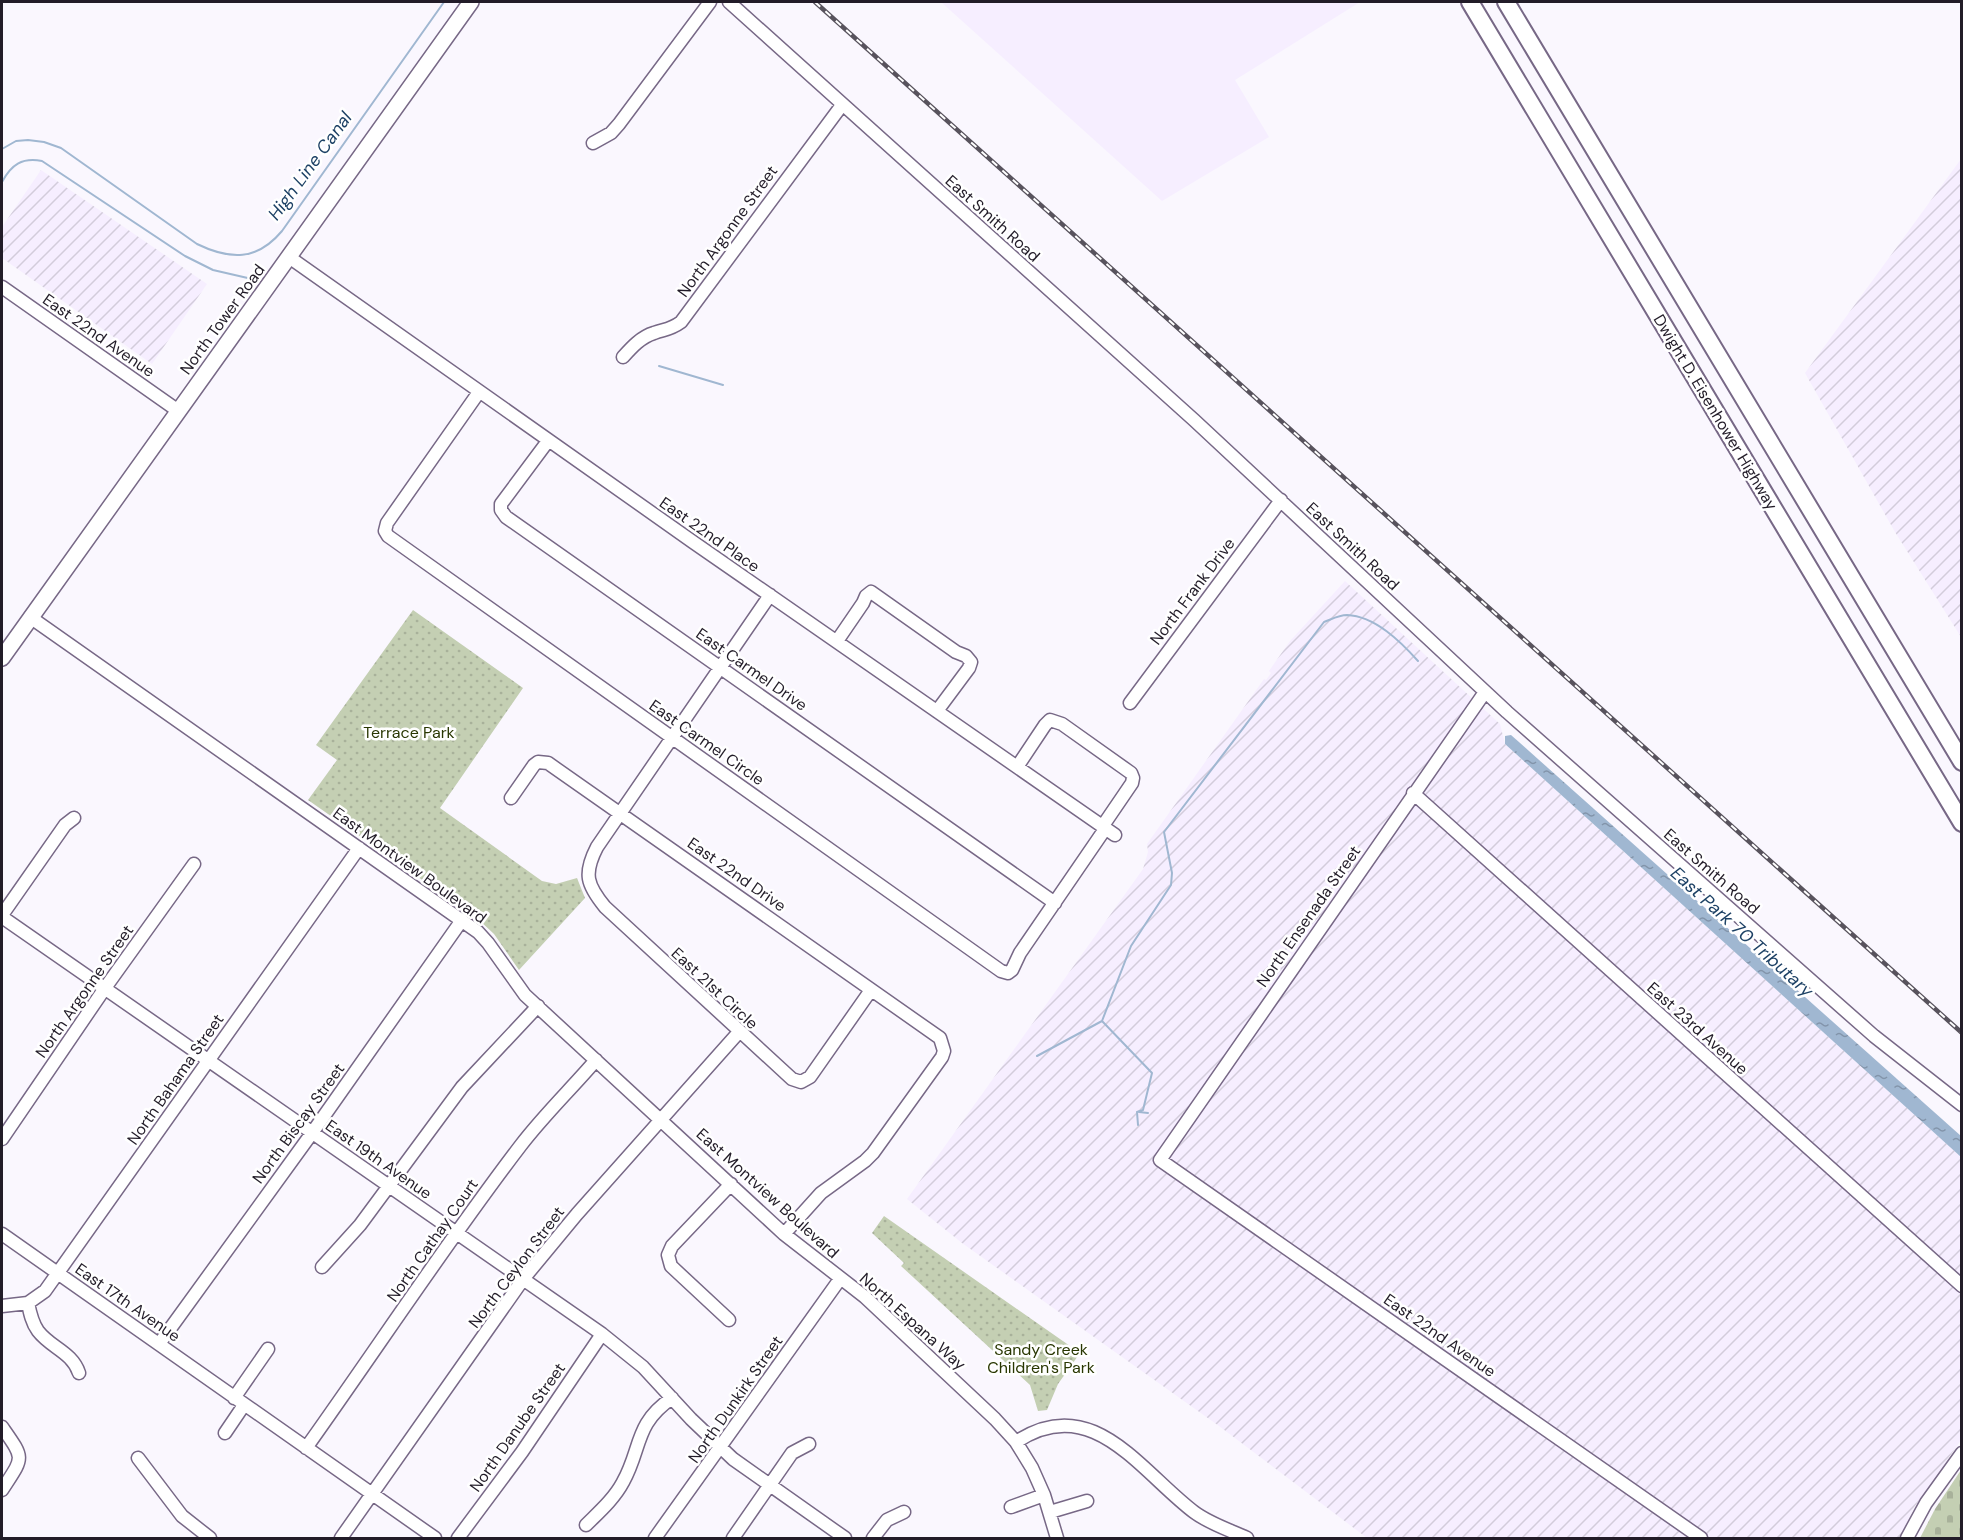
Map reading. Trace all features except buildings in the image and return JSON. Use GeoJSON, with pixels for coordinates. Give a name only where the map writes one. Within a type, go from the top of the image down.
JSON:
{"type":"FeatureCollection","features":[{"type":"Feature","properties":{"kind":"highway","name":"Dwight D. Eisenhower Highway"},"geometry":{"type":"LineString","coordinates":[[1470,2],[1962,823]]}},
{"type":"Feature","properties":{"kind":"highway","name":"Dwight D. Eisenhower Highway"},"geometry":{"type":"LineString","coordinates":[[1506,2],[1962,762]]}},
{"type":"Feature","properties":{"kind":"main road","name":"North Tower Road"},"geometry":{"type":"LineString","coordinates":[[2,658],[471,2]]}},
{"type":"Feature","properties":{"kind":"street"},"geometry":{"type":"LineString","coordinates":[[592,143],[611,133],[619,124],[710,2]]}},
{"type":"Feature","properties":{"kind":"street","name":"East Smith Road"},"geometry":{"type":"LineString","coordinates":[[729,2],[1194,420],[1485,692],[1874,1036],[1962,1105]]}},
{"type":"Feature","properties":{"kind":"street","name":"North Argonne Street"},"geometry":{"type":"LineString","coordinates":[[623,357],[646,336],[670,330],[681,322],[842,105]]}},
{"type":"Feature","properties":{"kind":"street","name":"East 22nd Place"},"geometry":{"type":"LineString","coordinates":[[289,257],[548,441],[1107,830]]}},
{"type":"Feature","properties":{"kind":"street","name":"East 22nd Avenue"},"geometry":{"type":"LineString","coordinates":[[2,287],[177,411]]}},
{"type":"Feature","properties":{"kind":"street","name":"East Carmel Circle"},"geometry":{"type":"LineString","coordinates":[[479,392],[387,524],[385,531],[388,536],[1008,973],[1012,970],[1020,952],[1107,830],[1133,778],[1131,773],[1071,731],[1050,720],[1017,767]]}},
{"type":"Feature","properties":{"kind":"street","name":"East Carmel Drive"},"geometry":{"type":"LineString","coordinates":[[548,441],[501,504],[501,510],[506,517],[1055,903]]}},
{"type":"Feature","properties":{"kind":"street","name":"North Frank Drive"},"geometry":{"type":"LineString","coordinates":[[1130,703],[1281,500]]}},
{"type":"Feature","properties":{"kind":"street"},"geometry":{"type":"LineString","coordinates":[[837,641],[866,596],[871,592],[966,657],[971,662],[969,668],[937,711]]}},
{"type":"Feature","properties":{"kind":"street","name":"East 21st Circle"},"geometry":{"type":"LineString","coordinates":[[770,595],[591,859],[588,877],[591,888],[605,907],[792,1079],[801,1082],[810,1077],[871,990]]}},
{"type":"Feature","properties":{"kind":"street","name":"East Montview Boulevard"},"geometry":{"type":"LineString","coordinates":[[30,617],[462,920],[488,943],[519,988],[784,1234],[840,1279]]}},
{"type":"Feature","properties":{"kind":"street","name":"North Ensenada Street"},"geometry":{"type":"LineString","coordinates":[[1160,1160],[1485,692]]}},
{"type":"Feature","properties":{"kind":"street","name":"East 22nd Drive"},"geometry":{"type":"LineString","coordinates":[[511,798],[534,765],[543,761],[548,763],[940,1038],[944,1050],[940,1061],[873,1153],[821,1193],[784,1234]]}},
{"type":"Feature","properties":{"kind":"street","name":"East 23rd Avenue"},"geometry":{"type":"LineString","coordinates":[[1413,793],[1962,1286]]}},
{"type":"Feature","properties":{"kind":"street"},"geometry":{"type":"LineString","coordinates":[[2,916],[65,825],[74,818]]}},
{"type":"Feature","properties":{"kind":"street","name":"North Bahama Street"},"geometry":{"type":"LineString","coordinates":[[28,1303],[45,1291],[359,849]]}},
{"type":"Feature","properties":{"kind":"street","name":"North Argonne Street"},"geometry":{"type":"LineString","coordinates":[[2,1139],[105,988],[194,864]]}},
{"type":"Feature","properties":{"kind":"street","name":"East 19th Avenue"},"geometry":{"type":"LineString","coordinates":[[2,916],[602,1334],[643,1367],[733,1459],[845,1539]]}},
{"type":"Feature","properties":{"kind":"street","name":"North Biscay Street"},"geometry":{"type":"LineString","coordinates":[[159,1344],[312,1133],[462,920]]}},
{"type":"Feature","properties":{"kind":"street"},"geometry":{"type":"LineString","coordinates":[[322,1267],[360,1225],[462,1087],[538,1006]]}},
{"type":"Feature","properties":{"kind":"street","name":"North Ceylon Street"},"geometry":{"type":"LineString","coordinates":[[341,1539],[524,1278],[739,1032]]}},
{"type":"Feature","properties":{"kind":"street","name":"North Cathay Court"},"geometry":{"type":"LineString","coordinates":[[306,1448],[456,1232],[523,1143],[596,1060]]}},
{"type":"Feature","properties":{"kind":"street","name":"East 22nd Avenue"},"geometry":{"type":"LineString","coordinates":[[1160,1160],[1701,1539]]}},
{"type":"Feature","properties":{"kind":"street"},"geometry":{"type":"LineString","coordinates":[[729,1320],[671,1266],[668,1255],[672,1246],[731,1184]]}},
{"type":"Feature","properties":{"kind":"street","name":"East 17th Avenue"},"geometry":{"type":"LineString","coordinates":[[2,1234],[435,1539]]}},
{"type":"Feature","properties":{"kind":"street","name":"North Espana Way"},"geometry":{"type":"LineString","coordinates":[[840,1279],[865,1297],[995,1419],[1016,1442],[1032,1468],[1044,1495],[1057,1539]]}},
{"type":"Feature","properties":{"kind":"street","name":"North Dunkirk Street"},"geometry":{"type":"LineString","coordinates":[[655,1539],[840,1279]]}},
{"type":"Feature","properties":{"kind":"street"},"geometry":{"type":"LineString","coordinates":[[2,1306],[28,1303],[38,1330],[73,1359],[79,1373]]}},
{"type":"Feature","properties":{"kind":"street","name":"North Danube Street"},"geometry":{"type":"LineString","coordinates":[[458,1539],[522,1452],[602,1334]]}},
{"type":"Feature","properties":{"kind":"street"},"geometry":{"type":"LineString","coordinates":[[225,1433],[268,1349]]}},
{"type":"Feature","properties":{"kind":"street"},"geometry":{"type":"LineString","coordinates":[[586,1525],[612,1499],[623,1482],[638,1440],[649,1419],[672,1398]]}},
{"type":"Feature","properties":{"kind":"street"},"geometry":{"type":"LineString","coordinates":[[1016,1442],[1036,1430],[1054,1425],[1077,1427],[1098,1434],[1130,1454],[1195,1512],[1247,1539]]}},
{"type":"Feature","properties":{"kind":"street"},"geometry":{"type":"LineString","coordinates":[[2,1426],[15,1443],[19,1453],[16,1466],[2,1490]]}},
{"type":"Feature","properties":{"kind":"street"},"geometry":{"type":"LineString","coordinates":[[733,1539],[792,1453],[809,1444]]}},
{"type":"Feature","properties":{"kind":"street"},"geometry":{"type":"LineString","coordinates":[[1907,1539],[1926,1503],[1962,1453]]}},
{"type":"Feature","properties":{"kind":"street"},"geometry":{"type":"LineString","coordinates":[[138,1458],[182,1516],[210,1539]]}},
{"type":"Feature","properties":{"kind":"street"},"geometry":{"type":"LineString","coordinates":[[1011,1507],[1044,1495]]}},
{"type":"Feature","properties":{"kind":"street"},"geometry":{"type":"LineString","coordinates":[[1050,1512],[1087,1502]]}},
{"type":"Feature","properties":{"kind":"street"},"geometry":{"type":"LineString","coordinates":[[873,1539],[887,1520],[904,1512]]}},
{"type":"Feature","properties":{"kind":"shaded area"},"geometry":{"type":"Polygon","coordinates":[[[941,2],[1360,2],[1235,80],[1269,137],[1162,201],[941,2]]]}},
{"type":"Feature","properties":{"kind":"shaded area"},"geometry":{"type":"Polygon","coordinates":[[[1961,159],[1961,637],[1895,532],[1805,373],[1961,159]]]}},
{"type":"Feature","properties":{"kind":"shaded area"},"geometry":{"type":"Polygon","coordinates":[[[41,170],[207,284],[152,364],[2,258],[2,227],[41,170]]]}},
{"type":"Feature","properties":{"kind":"shaded area"},"geometry":{"type":"Polygon","coordinates":[[[1345,581],[1500,724],[1505,744],[1961,1157],[1961,1440],[1913,1509],[1900,1538],[1367,1538],[1219,1426],[962,1243],[907,1199],[1143,869],[1148,852],[1147,844],[1264,679],[1266,680],[1271,673],[1269,671],[1290,641],[1345,581]]]}},
{"type":"Feature","properties":{"kind":"green space","name":"Terrace Park"},"geometry":{"type":"Polygon","coordinates":[[[413,610],[523,688],[440,808],[542,881],[556,884],[577,878],[585,898],[519,970],[494,934],[478,919],[308,800],[337,760],[316,745],[413,610]]]}},
{"type":"Feature","properties":{"kind":"green space","name":"Sandy Creek Children's Park"},"geometry":{"type":"Polygon","coordinates":[[[884,1216],[1080,1353],[1058,1384],[1047,1410],[1038,1411],[1030,1385],[901,1266],[904,1263],[872,1233],[884,1216]]]}},
{"type":"Feature","properties":{"kind":"green space"},"geometry":{"type":"Polygon","coordinates":[[[1961,1470],[1961,1538],[1920,1538],[1935,1509],[1961,1470]]]}},
{"type":"Feature","properties":{"kind":"water"},"geometry":{"type":"Polygon","coordinates":[[[1511,735],[1961,1136],[1961,1157],[1505,744],[1505,736],[1511,735]]]}},
{"type":"Feature","properties":{"kind":"waterway","name":"High Line Canal"},"geometry":{"type":"LineString","coordinates":[[2,149],[16,141],[28,140],[44,142],[61,148],[197,244],[232,255],[253,253],[273,241],[282,231],[444,2]]}},
{"type":"Feature","properties":{"kind":"waterway"},"geometry":{"type":"LineString","coordinates":[[2,182],[9,171],[23,161],[42,161],[185,256],[213,270],[252,279]]}},
{"type":"Feature","properties":{"kind":"waterway"},"geometry":{"type":"LineString","coordinates":[[659,366],[723,385]]}},
{"type":"Feature","properties":{"kind":"waterway"},"geometry":{"type":"LineString","coordinates":[[1138,1125],[1137,1112],[1143,1110],[1152,1073],[1102,1021],[1131,946],[1171,885],[1172,873],[1164,832],[1324,622],[1347,615],[1368,620],[1387,631],[1418,661]]}},
{"type":"Feature","properties":{"kind":"waterway"},"geometry":{"type":"LineString","coordinates":[[1037,1056],[1102,1021]]}},
{"type":"Feature","properties":{"kind":"waterway"},"geometry":{"type":"LineString","coordinates":[[1139,1112],[1148,1113]]}},
{"type":"Feature","properties":{"kind":"railway"},"geometry":{"type":"LineString","coordinates":[[815,2],[1962,1033]]}},
{"type":"Feature","properties":{"kind":"water label","name":"East Park 70 Tributary"},"geometry":{"type":"Point","coordinates":[1742,932]}}]}
